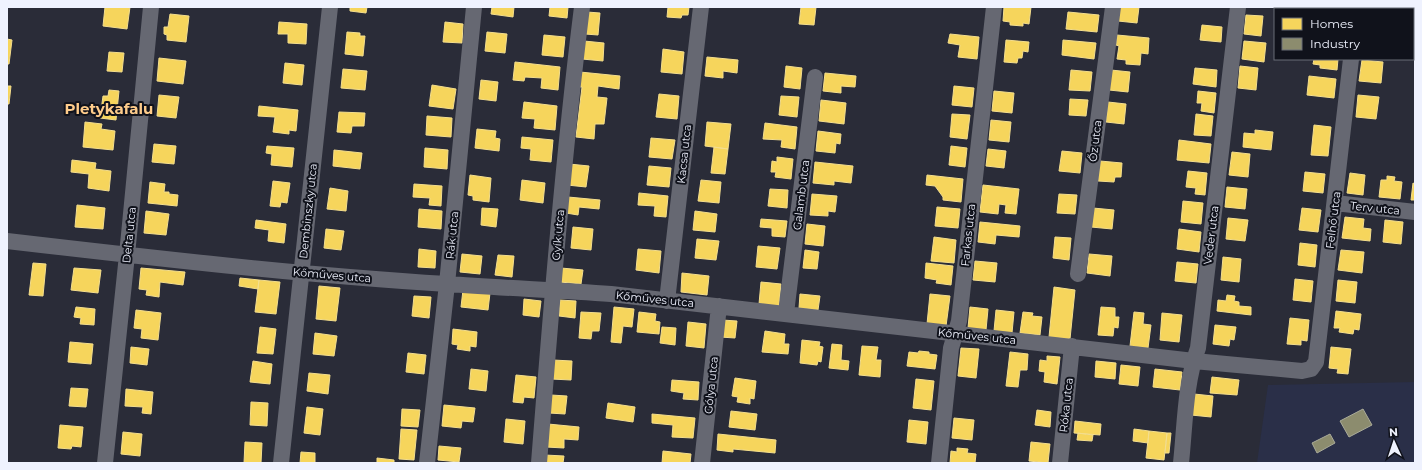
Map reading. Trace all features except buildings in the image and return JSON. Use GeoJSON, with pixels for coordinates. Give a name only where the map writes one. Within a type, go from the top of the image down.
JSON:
{"type":"FeatureCollection","features":[{"type":"Feature","properties":{"kind":"street","name":"Delta utca"},"geometry":{"type":"LineString","coordinates":[[105,463],[151,7]]}},
{"type":"Feature","properties":{"kind":"street","name":"Dembinszky utca"},"geometry":{"type":"LineString","coordinates":[[281,463],[330,7]]}},
{"type":"Feature","properties":{"kind":"street","name":"Rák utca"},"geometry":{"type":"LineString","coordinates":[[427,463],[447,284],[474,7]]}},
{"type":"Feature","properties":{"kind":"street","name":"Gyík utca"},"geometry":{"type":"LineString","coordinates":[[539,463],[570,103],[582,7]]}},
{"type":"Feature","properties":{"kind":"street","name":"Kacsa utca"},"geometry":{"type":"LineString","coordinates":[[668,301],[701,7]]}},
{"type":"Feature","properties":{"kind":"street","name":"Farkas utca"},"geometry":{"type":"LineString","coordinates":[[939,463],[951,348],[959,321],[994,7]]}},
{"type":"Feature","properties":{"kind":"street","name":"Őz utca"},"geometry":{"type":"LineString","coordinates":[[1078,274],[1113,7]]}},
{"type":"Feature","properties":{"kind":"street","name":"Veder utca"},"geometry":{"type":"LineString","coordinates":[[1182,463],[1190,378],[1198,348],[1238,7]]}},
{"type":"Feature","properties":{"kind":"street","name":"Felhő utca"},"geometry":{"type":"LineString","coordinates":[[1302,371],[1311,369],[1316,362],[1351,60]]}},
{"type":"Feature","properties":{"kind":"street","name":"Galamb utca"},"geometry":{"type":"LineString","coordinates":[[786,314],[815,77]]}},
{"type":"Feature","properties":{"kind":"street","name":"Terv utca"},"geometry":{"type":"LineString","coordinates":[[1335,204],[1415,212]]}},
{"type":"Feature","properties":{"kind":"street","name":"Kőműves utca"},"geometry":{"type":"LineString","coordinates":[[7,241],[127,255],[301,272],[447,284],[553,290],[720,306],[1194,361],[1302,371]]}},
{"type":"Feature","properties":{"kind":"street","name":"Gólya utca"},"geometry":{"type":"LineString","coordinates":[[702,463],[720,306]]}},
{"type":"Feature","properties":{"kind":"street","name":"Róka utca"},"geometry":{"type":"LineString","coordinates":[[1060,463],[1072,346]]}},
{"type":"Feature","properties":{"kind":"shaded area"},"geometry":{"type":"Polygon","coordinates":[[[1415,382],[1415,463],[1257,463],[1268,385],[1415,382]]]}},
{"type":"Feature","properties":{"kind":"district","name":"Pletykafalu"},"geometry":{"type":"Point","coordinates":[109,108]}}]}
